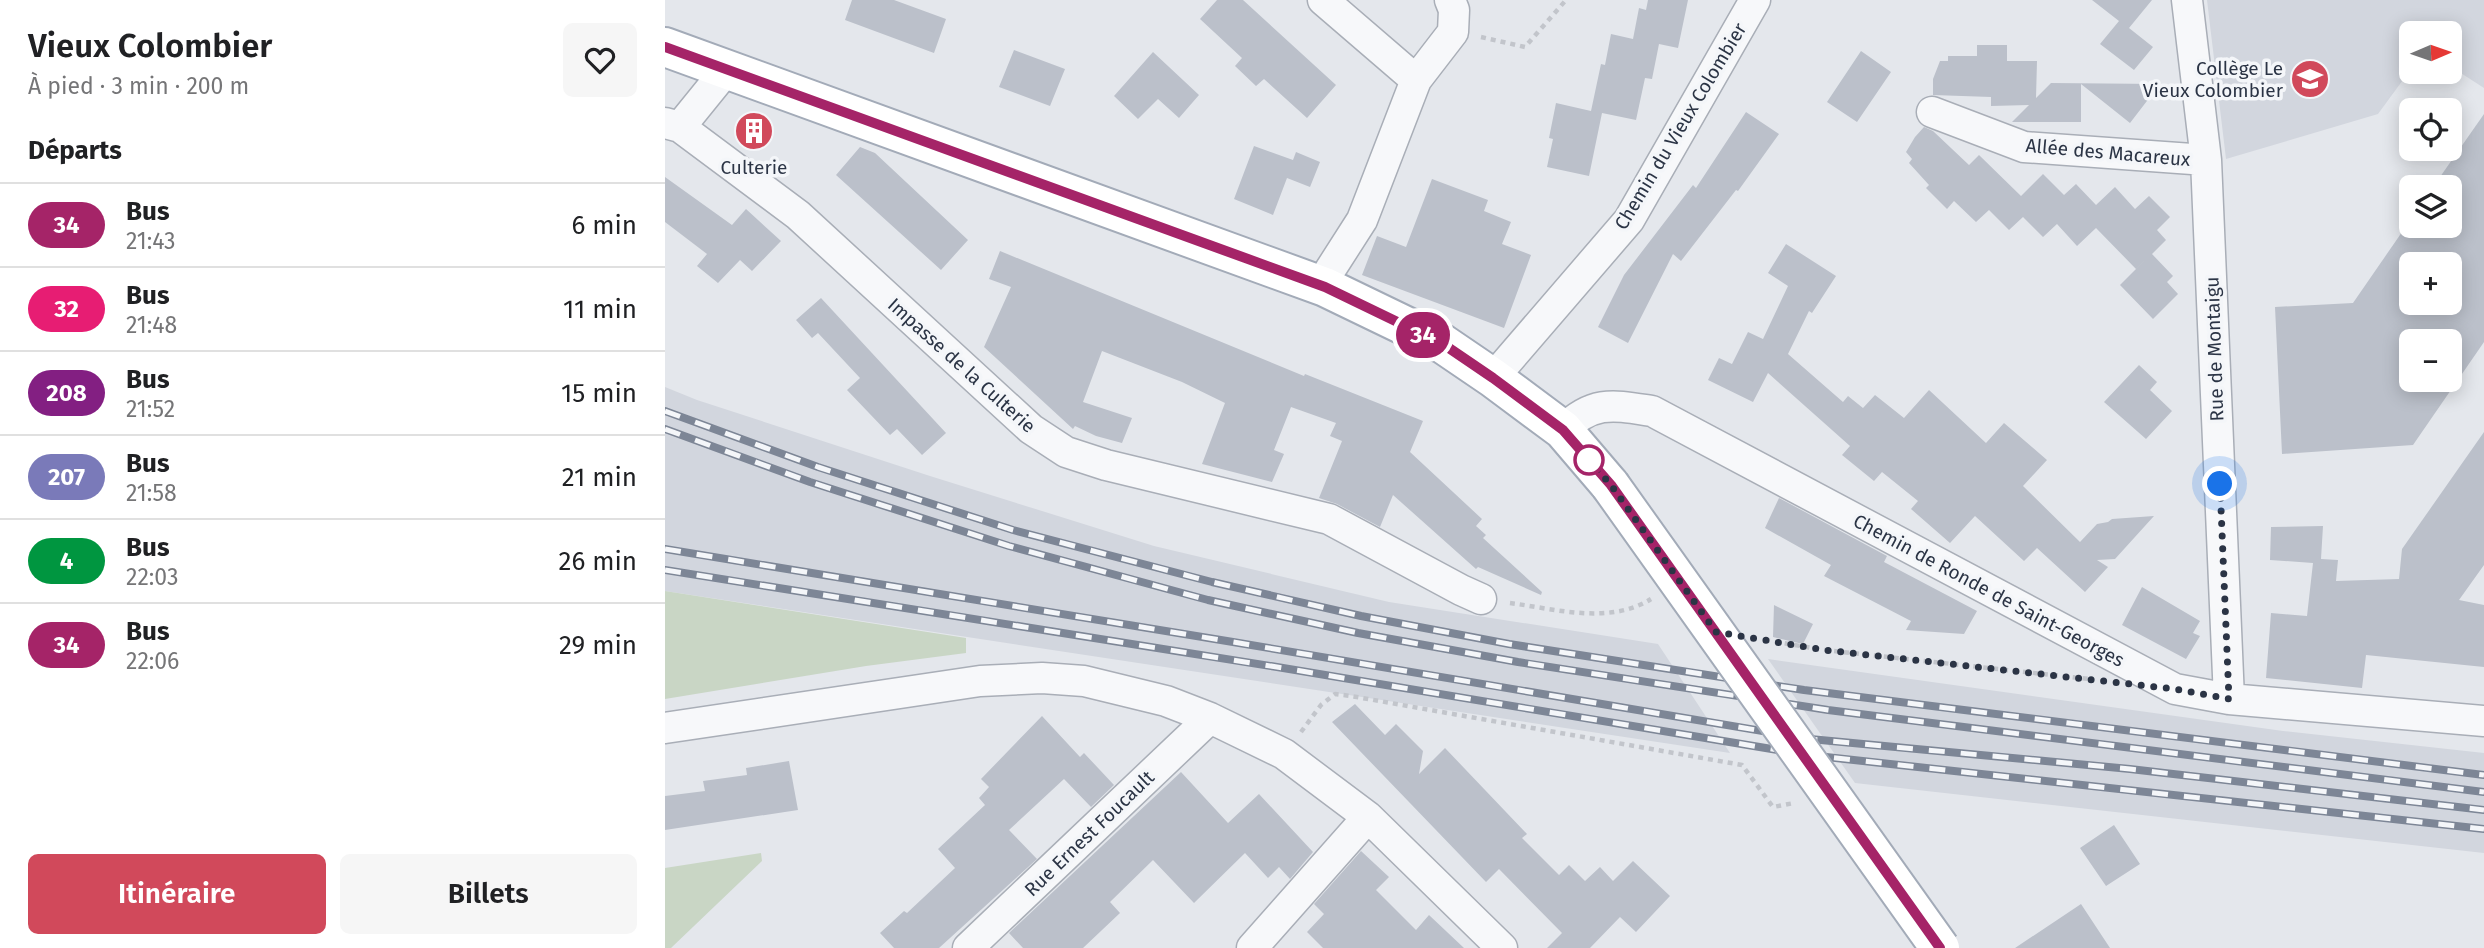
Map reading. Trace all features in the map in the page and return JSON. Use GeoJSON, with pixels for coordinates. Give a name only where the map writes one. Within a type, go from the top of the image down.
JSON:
{"type":"FeatureCollection","features":[{"type":"Feature","properties":{"kind":"main road"},"geometry":{"type":"LineString","coordinates":[[665,47],[1325,287],[1443,344],[1493,378],[1563,430],[1611,485],[1940,948]]}},
{"type":"Feature","properties":{"kind":"street"},"geometry":{"type":"LineString","coordinates":[[1323,0],[1416,80]]}},
{"type":"Feature","properties":{"kind":"street"},"geometry":{"type":"LineString","coordinates":[[1325,287],[1330,270],[1362,220],[1416,80],[1453,32],[1454,10],[1450,0]]}},
{"type":"Feature","properties":{"kind":"street","name":"Chemin du Vieux Colombier"},"geometry":{"type":"LineString","coordinates":[[1493,378],[1629,220],[1755,0]]}},
{"type":"Feature","properties":{"kind":"street","name":"Rue de Montaigu"},"geometry":{"type":"LineString","coordinates":[[2187,0],[2206,160],[2229,699]]}},
{"type":"Feature","properties":{"kind":"street","name":"Impasse de la Culterie"},"geometry":{"type":"LineString","coordinates":[[727,69],[673,125],[798,215],[1031,429],[1066,452],[1105,465],[1329,519],[1481,599]]}},
{"type":"Feature","properties":{"kind":"street","name":"Allée des Macareux"},"geometry":{"type":"LineString","coordinates":[[1933,112],[2024,147],[2206,160]]}},
{"type":"Feature","properties":{"kind":"street","name":"Chemin de Ronde de Saint-Georges"},"geometry":{"type":"LineString","coordinates":[[1563,430],[1578,414],[1598,407],[1652,411],[2175,689],[2229,699],[2484,721]]}},
{"type":"Feature","properties":{"kind":"street"},"geometry":{"type":"LineString","coordinates":[[665,728],[980,681],[1042,678],[1084,681],[1166,701],[1210,718],[1285,754],[1368,817],[1502,948]]}},
{"type":"Feature","properties":{"kind":"street","name":"Rue Ernest Foucault"},"geometry":{"type":"LineString","coordinates":[[968,948],[1210,718]]}},
{"type":"Feature","properties":{"kind":"street"},"geometry":{"type":"LineString","coordinates":[[1252,948],[1368,817]]}},
{"type":"Feature","properties":{"kind":"path"},"geometry":{"type":"LineString","coordinates":[[1453,32],[1525,47],[1566,0]]}},
{"type":"Feature","properties":{"kind":"path"},"geometry":{"type":"LineString","coordinates":[[1481,599],[1602,615],[1643,604]]}},
{"type":"Feature","properties":{"kind":"path"},"geometry":{"type":"LineString","coordinates":[[1716,632],[1824,650],[2094,680]]}},
{"type":"Feature","properties":{"kind":"path"},"geometry":{"type":"LineString","coordinates":[[1285,754],[1321,705],[1335,695],[1742,765],[1773,807]]}},
{"type":"Feature","properties":{"kind":"shaded area","name":"Collège Le Vieux Colombier"},"geometry":{"type":"Polygon","coordinates":[[[2207,0],[2484,0],[2484,88],[2462,74],[2462,21],[2399,21],[2400,84],[2378,114],[2226,159],[2207,0]]]}},
{"type":"Feature","properties":{"kind":"shaded area"},"geometry":{"type":"Polygon","coordinates":[[[665,387],[697,400],[930,476],[1154,546],[1389,602],[1658,644],[1730,753],[665,591],[665,387]]]}},
{"type":"Feature","properties":{"kind":"shaded area"},"geometry":{"type":"Polygon","coordinates":[[[1768,659],[2283,731],[2484,753],[2484,853],[1855,783],[1768,659]]]}},
{"type":"Feature","properties":{"kind":"green space"},"geometry":{"type":"Polygon","coordinates":[[[665,591],[966,638],[966,653],[866,666],[665,699],[665,591]]]}},
{"type":"Feature","properties":{"kind":"green space"},"geometry":{"type":"Polygon","coordinates":[[[761,853],[762,861],[671,948],[665,948],[665,868],[761,853]]]}},
{"type":"Feature","properties":{"kind":"building"},"geometry":{"type":"Polygon","coordinates":[[[852,0],[894,0],[946,19],[934,53],[845,20],[852,0]]]}},
{"type":"Feature","properties":{"kind":"building"},"geometry":{"type":"Polygon","coordinates":[[[1217,0],[1243,0],[1336,85],[1307,118],[1264,79],[1256,86],[1235,66],[1242,58],[1200,19],[1217,0]]]}},
{"type":"Feature","properties":{"kind":"building"},"geometry":{"type":"Polygon","coordinates":[[[1648,0],[1688,0],[1678,48],[1659,44],[1652,79],[1645,78],[1636,120],[1602,113],[1589,176],[1547,167],[1556,103],[1591,111],[1601,64],[1605,65],[1611,34],[1633,39],[1639,8],[1646,10],[1648,0]]]}},
{"type":"Feature","properties":{"kind":"building"},"geometry":{"type":"Polygon","coordinates":[[[2092,0],[2152,0],[2129,28],[2153,47],[2134,70],[2100,44],[2119,21],[2092,0]]]}},
{"type":"Feature","properties":{"kind":"building"},"geometry":{"type":"Polygon","coordinates":[[[1977,45],[2007,45],[2007,61],[2037,61],[2036,98],[2051,83],[2160,84],[2130,123],[2081,84],[2081,122],[2012,122],[2029,105],[1991,106],[1991,97],[1933,95],[1933,79],[1940,61],[1948,61],[1948,56],[1977,56],[1977,45]]]}},
{"type":"Feature","properties":{"kind":"building"},"geometry":{"type":"Polygon","coordinates":[[[1014,50],[1065,69],[1050,106],[999,87],[1014,50]]]}},
{"type":"Feature","properties":{"kind":"building"},"geometry":{"type":"Polygon","coordinates":[[[1861,51],[1891,72],[1857,122],[1827,102],[1861,51]]]}},
{"type":"Feature","properties":{"kind":"building"},"geometry":{"type":"Polygon","coordinates":[[[1153,52],[1199,95],[1179,118],[1158,99],[1138,119],[1114,96],[1153,52]]]}},
{"type":"Feature","properties":{"kind":"building"},"geometry":{"type":"Polygon","coordinates":[[[1746,112],[1779,134],[1738,191],[1736,190],[1681,261],[1673,254],[1628,343],[1598,327],[1624,275],[1693,185],[1696,188],[1746,112]]]}},
{"type":"Feature","properties":{"kind":"building"},"geometry":{"type":"Polygon","coordinates":[[[2484,114],[2484,342],[2462,374],[2462,329],[2399,329],[2399,392],[2450,392],[2413,445],[2282,454],[2275,307],[2353,303],[2399,236],[2462,238],[2462,175],[2441,175],[2451,161],[2462,161],[2462,145],[2484,114]]]}},
{"type":"Feature","properties":{"kind":"building"},"geometry":{"type":"Polygon","coordinates":[[[1924,127],[1933,131],[1969,165],[1979,155],[2021,196],[2043,174],[2064,195],[2076,184],[2096,205],[2115,187],[2135,209],[2149,196],[2170,217],[2157,230],[2166,240],[2152,254],[2173,276],[2167,282],[2178,294],[2153,319],[2120,285],[2136,269],[2096,228],[2077,246],[2057,224],[2043,237],[2023,217],[2009,230],[1989,210],[1976,222],[1954,201],[1947,209],[1926,188],[1929,185],[1909,163],[1912,159],[1906,152],[1924,127]]]}},
{"type":"Feature","properties":{"kind":"building"},"geometry":{"type":"Polygon","coordinates":[[[1254,146],[1293,160],[1296,152],[1320,162],[1310,187],[1287,178],[1273,215],[1234,199],[1254,146]]]}},
{"type":"Feature","properties":{"kind":"building"},"geometry":{"type":"Polygon","coordinates":[[[860,147],[875,153],[968,240],[941,270],[836,175],[860,147]]]}},
{"type":"Feature","properties":{"kind":"building"},"geometry":{"type":"Polygon","coordinates":[[[665,177],[732,225],[746,209],[781,241],[752,271],[740,260],[718,283],[697,266],[707,254],[665,222],[665,177]]]}},
{"type":"Feature","properties":{"kind":"building"},"geometry":{"type":"Polygon","coordinates":[[[1432,179],[1488,200],[1484,211],[1511,222],[1502,244],[1531,255],[1504,328],[1362,275],[1377,236],[1406,247],[1432,179]]]}},
{"type":"Feature","properties":{"kind":"building"},"geometry":{"type":"Polygon","coordinates":[[[1786,244],[1836,276],[1812,313],[1809,311],[1788,354],[1843,402],[1848,396],[1863,408],[1875,395],[1904,418],[1929,390],[1986,443],[2004,423],[2047,460],[2023,486],[2080,542],[2097,524],[2112,519],[2154,516],[2115,559],[2097,560],[2108,567],[2085,592],[2037,548],[2024,561],[1975,516],[1950,543],[1911,509],[1918,501],[1882,472],[1874,481],[1842,455],[1850,446],[1768,373],[1753,402],[1708,380],[1719,358],[1732,364],[1748,332],[1763,339],[1788,286],[1768,273],[1786,244]]]}},
{"type":"Feature","properties":{"kind":"building"},"geometry":{"type":"Polygon","coordinates":[[[1000,251],[1304,376],[1305,374],[1423,421],[1410,452],[1482,519],[1476,526],[1486,535],[1483,538],[1542,592],[1541,595],[1478,567],[1476,569],[1393,495],[1380,527],[1337,504],[1319,498],[1342,441],[1330,436],[1336,423],[1291,407],[1274,450],[1284,454],[1272,482],[1202,464],[1225,403],[1182,382],[1102,351],[1083,402],[1132,418],[1122,443],[1096,436],[1075,426],[1073,429],[984,347],[1011,287],[989,279],[1000,251]]]}},
{"type":"Feature","properties":{"kind":"building"},"geometry":{"type":"Polygon","coordinates":[[[821,298],[946,433],[922,455],[897,429],[890,435],[847,390],[860,378],[818,333],[812,338],[796,320],[821,298]]]}},
{"type":"Feature","properties":{"kind":"building"},"geometry":{"type":"Polygon","coordinates":[[[2139,365],[2157,382],[2150,390],[2172,411],[2146,439],[2104,402],[2139,365]]]}},
{"type":"Feature","properties":{"kind":"building"},"geometry":{"type":"Polygon","coordinates":[[[2484,432],[2484,565],[2459,600],[2484,605],[2484,667],[2366,655],[2362,688],[2266,678],[2271,613],[2307,616],[2313,563],[2270,560],[2271,527],[2323,526],[2321,559],[2338,560],[2336,581],[2399,579],[2402,549],[2484,432]]]}},
{"type":"Feature","properties":{"kind":"building"},"geometry":{"type":"Polygon","coordinates":[[[1779,498],[1887,556],[1884,562],[1977,611],[1964,634],[1906,630],[1911,621],[1824,576],[1831,565],[1765,528],[1779,498]]]}},
{"type":"Feature","properties":{"kind":"building"},"geometry":{"type":"Polygon","coordinates":[[[2142,587],[2200,621],[2193,633],[2200,636],[2186,659],[2122,625],[2142,587]]]}},
{"type":"Feature","properties":{"kind":"building"},"geometry":{"type":"Polygon","coordinates":[[[1774,605],[1813,624],[1803,644],[1773,637],[1774,605]]]}},
{"type":"Feature","properties":{"kind":"building"},"geometry":{"type":"Polygon","coordinates":[[[1355,704],[1385,735],[1396,724],[1423,751],[1419,774],[1445,748],[1527,834],[1522,838],[1559,875],[1569,865],[1585,881],[1600,867],[1613,881],[1633,861],[1670,896],[1636,932],[1620,917],[1590,948],[1547,948],[1562,933],[1499,869],[1486,882],[1332,722],[1355,704]]]}},
{"type":"Feature","properties":{"kind":"building"},"geometry":{"type":"Polygon","coordinates":[[[1042,716],[1080,757],[1084,753],[1114,785],[1091,807],[1064,779],[1009,830],[1037,859],[939,948],[894,948],[880,933],[904,911],[907,913],[955,868],[938,849],[985,805],[979,798],[989,787],[981,779],[1042,716]]]}},
{"type":"Feature","properties":{"kind":"building"},"geometry":{"type":"Polygon","coordinates":[[[789,761],[798,810],[665,830],[665,796],[705,791],[703,781],[747,775],[746,768],[789,761]]]}},
{"type":"Feature","properties":{"kind":"building"},"geometry":{"type":"Polygon","coordinates":[[[1181,772],[1228,823],[1259,794],[1313,852],[1290,879],[1279,867],[1268,878],[1245,853],[1194,903],[1153,860],[1110,902],[1120,913],[1083,948],[1023,948],[1009,933],[1181,772]]]}},
{"type":"Feature","properties":{"kind":"building"},"geometry":{"type":"Polygon","coordinates":[[[2114,825],[2140,864],[2106,886],[2080,848],[2114,825]]]}},
{"type":"Feature","properties":{"kind":"building"},"geometry":{"type":"Polygon","coordinates":[[[1361,851],[1389,877],[1376,890],[1416,930],[1429,915],[1464,948],[1323,948],[1307,932],[1324,914],[1314,904],[1361,851]]]}},
{"type":"Feature","properties":{"kind":"building"},"geometry":{"type":"Polygon","coordinates":[[[2081,904],[2110,948],[2015,948],[2081,904]]]}},
{"type":"Feature","properties":{"kind":"railway"},"geometry":{"type":"LineString","coordinates":[[665,411],[818,467],[1013,530],[1212,582],[1361,616],[1509,644],[1804,690],[2484,775]]}},
{"type":"Feature","properties":{"kind":"railway"},"geometry":{"type":"LineString","coordinates":[[665,429],[810,482],[1009,546],[1208,600],[1358,633],[1518,662],[1828,710],[2484,792]]}},
{"type":"Feature","properties":{"kind":"railway"},"geometry":{"type":"LineString","coordinates":[[665,549],[1810,739],[2130,769],[2484,810]]}},
{"type":"Feature","properties":{"kind":"railway"},"geometry":{"type":"LineString","coordinates":[[665,570],[1808,755],[2484,829]]}},
{"type":"Feature","properties":{"kind":"bus line","name":"34"},"geometry":{"type":"LineString","coordinates":[[665,47],[1325,287],[1443,344],[1493,378],[1563,430],[1611,485],[1940,948]]}},
{"type":"Feature","properties":{"kind":"place","name":"Collège Le Vieux Colombier"},"geometry":{"type":"Point","coordinates":[2310,79]}},
{"type":"Feature","properties":{"kind":"place","name":"Culterie"},"geometry":{"type":"Point","coordinates":[754,131]}},
{"type":"Feature","properties":{"kind":"route"},"geometry":{"type":"LineString","coordinates":[[1589,460],[1611,485],[1716,632],[1824,650],[2175,689],[2229,699],[2220,484]]}}]}
